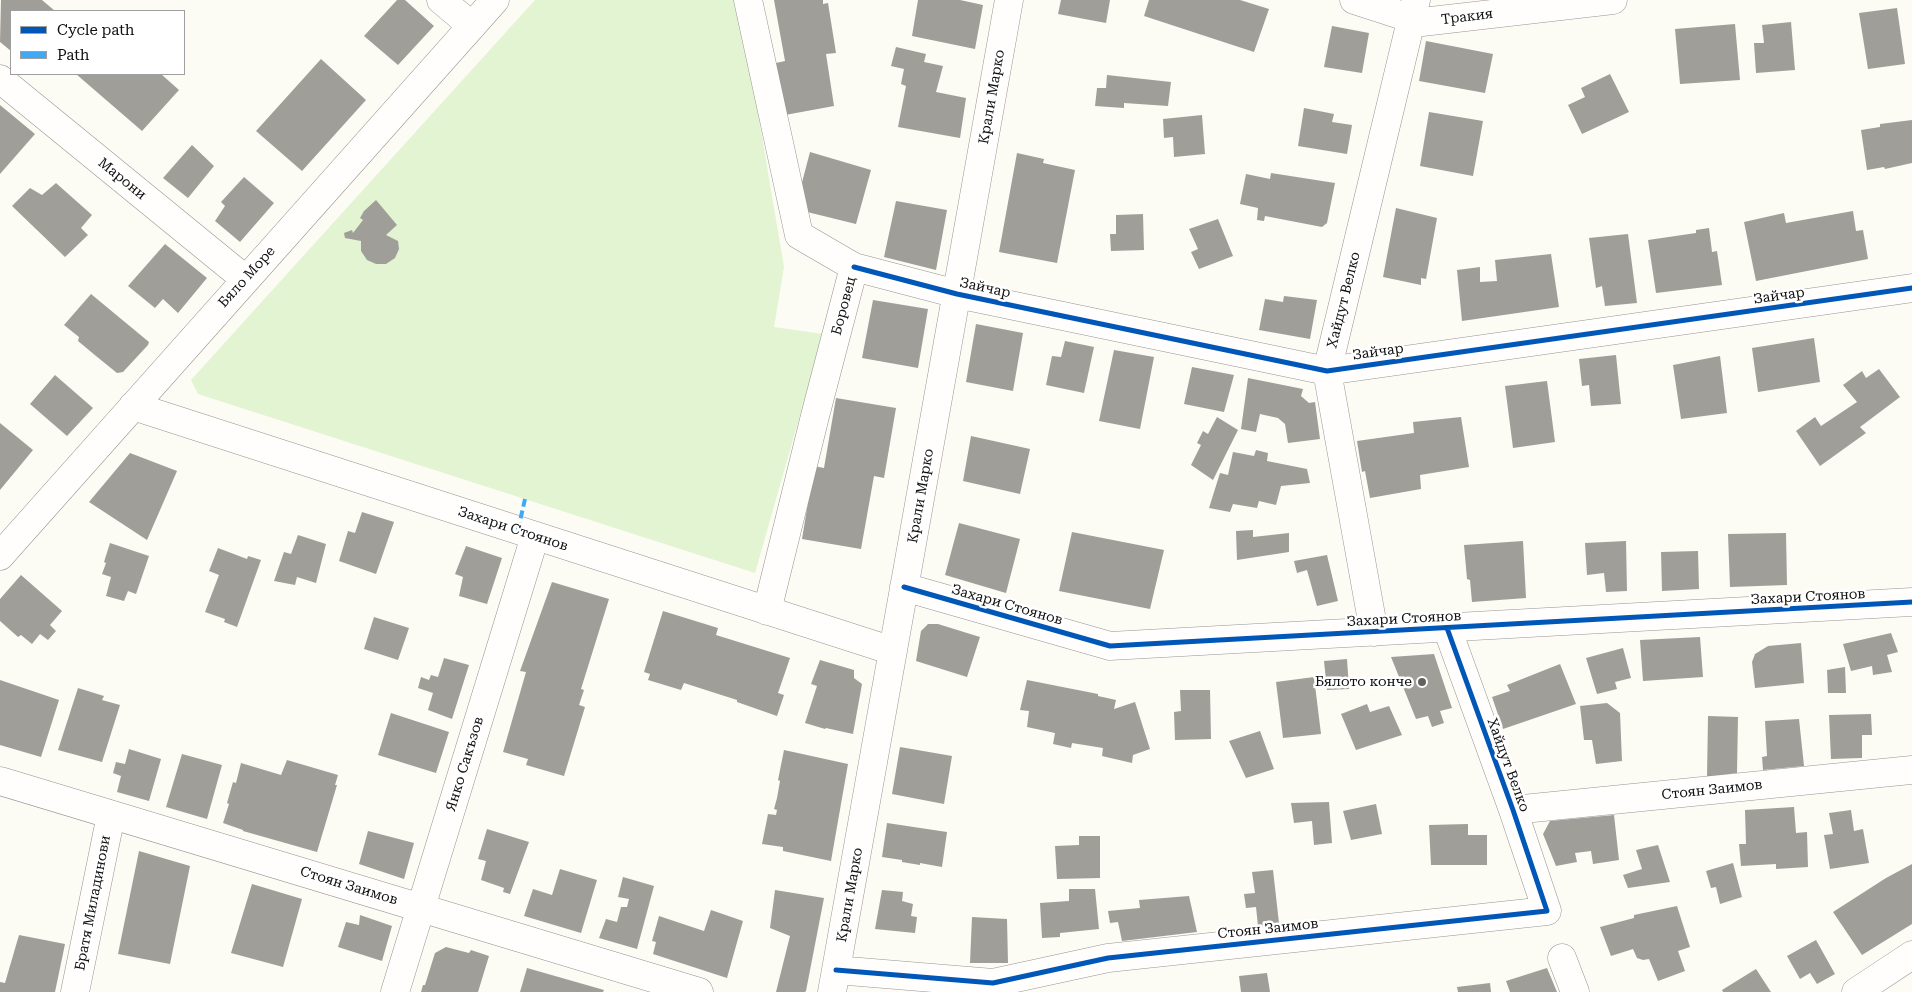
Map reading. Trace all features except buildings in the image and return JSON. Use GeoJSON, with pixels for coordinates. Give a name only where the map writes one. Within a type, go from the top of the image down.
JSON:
{"type":"FeatureCollection","features":[{"type":"Feature","properties":{"kind":"street"},"geometry":{"type":"LineString","coordinates":[[441,0],[472,26]]}},
{"type":"Feature","properties":{"kind":"street","name":"Бяло Море"},"geometry":{"type":"LineString","coordinates":[[6,539],[133,406],[495,0]]}},
{"type":"Feature","properties":{"kind":"street","name":"Боровец"},"geometry":{"type":"LineString","coordinates":[[748,0],[799,235],[854,267],[814,416],[767,611]]}},
{"type":"Feature","properties":{"kind":"street","name":"Крали Марко"},"geometry":{"type":"LineString","coordinates":[[834,981],[1009,0]]}},
{"type":"Feature","properties":{"kind":"street","name":"Тракия"},"geometry":{"type":"LineString","coordinates":[[1354,0],[1414,10],[1422,22],[1613,0]]}},
{"type":"Feature","properties":{"kind":"street","name":"Хайдут Велко"},"geometry":{"type":"LineString","coordinates":[[1374,632],[1327,371],[1414,10]]}},
{"type":"Feature","properties":{"kind":"street","name":"Марони"},"geometry":{"type":"LineString","coordinates":[[0,79],[245,279]]}},
{"type":"Feature","properties":{"kind":"street","name":"Зайчар"},"geometry":{"type":"LineString","coordinates":[[854,267],[957,294],[1327,371],[1912,288]]}},
{"type":"Feature","properties":{"kind":"street","name":"Захари Стоянов"},"geometry":{"type":"LineString","coordinates":[[133,406],[893,650]]}},
{"type":"Feature","properties":{"kind":"street","name":"Янко Сакъзов"},"geometry":{"type":"LineString","coordinates":[[395,992],[535,536]]}},
{"type":"Feature","properties":{"kind":"street","name":"Захари Стоянов"},"geometry":{"type":"LineString","coordinates":[[904,586],[1110,646],[1912,602]]}},
{"type":"Feature","properties":{"kind":"street","name":"Хайдут Велко"},"geometry":{"type":"LineString","coordinates":[[1447,628],[1547,911]]}},
{"type":"Feature","properties":{"kind":"street","name":"Стоян Заимов"},"geometry":{"type":"LineString","coordinates":[[1512,810],[1912,770]]}},
{"type":"Feature","properties":{"kind":"street","name":"Стоян Заимов"},"geometry":{"type":"LineString","coordinates":[[0,781],[699,992]]}},
{"type":"Feature","properties":{"kind":"street","name":"Братя Миладинови"},"geometry":{"type":"LineString","coordinates":[[75,992],[111,815]]}},
{"type":"Feature","properties":{"kind":"street","name":"Стоян Заимов"},"geometry":{"type":"LineString","coordinates":[[834,981],[995,988],[1108,958],[1547,911]]}},
{"type":"Feature","properties":{"kind":"street"},"geometry":{"type":"LineString","coordinates":[[1856,992],[1912,955]]}},
{"type":"Feature","properties":{"kind":"street"},"geometry":{"type":"LineString","coordinates":[[1562,958],[1575,992]]}},
{"type":"Feature","properties":{"kind":"green space"},"geometry":{"type":"Polygon","coordinates":[[[535,0],[739,0],[784,267],[774,327],[823,334],[755,573],[198,394],[191,380],[535,0]]]}},
{"type":"Feature","properties":{"kind":"marked path"},"geometry":{"type":"LineString","coordinates":[[518,530],[525,499]]}},
{"type":"Feature","properties":{"kind":"cycle path"},"geometry":{"type":"LineString","coordinates":[[854,267],[957,294],[1327,371],[1912,288]]}},
{"type":"Feature","properties":{"kind":"cycle path"},"geometry":{"type":"LineString","coordinates":[[904,587],[1110,646],[1912,602]]}},
{"type":"Feature","properties":{"kind":"cycle path"},"geometry":{"type":"LineString","coordinates":[[836,970],[993,983],[1108,958],[1547,911],[1513,810],[1447,628]]}},
{"type":"Feature","properties":{"kind":"place","name":"Бялото конче"},"geometry":{"type":"Point","coordinates":[1422,682]}}]}
